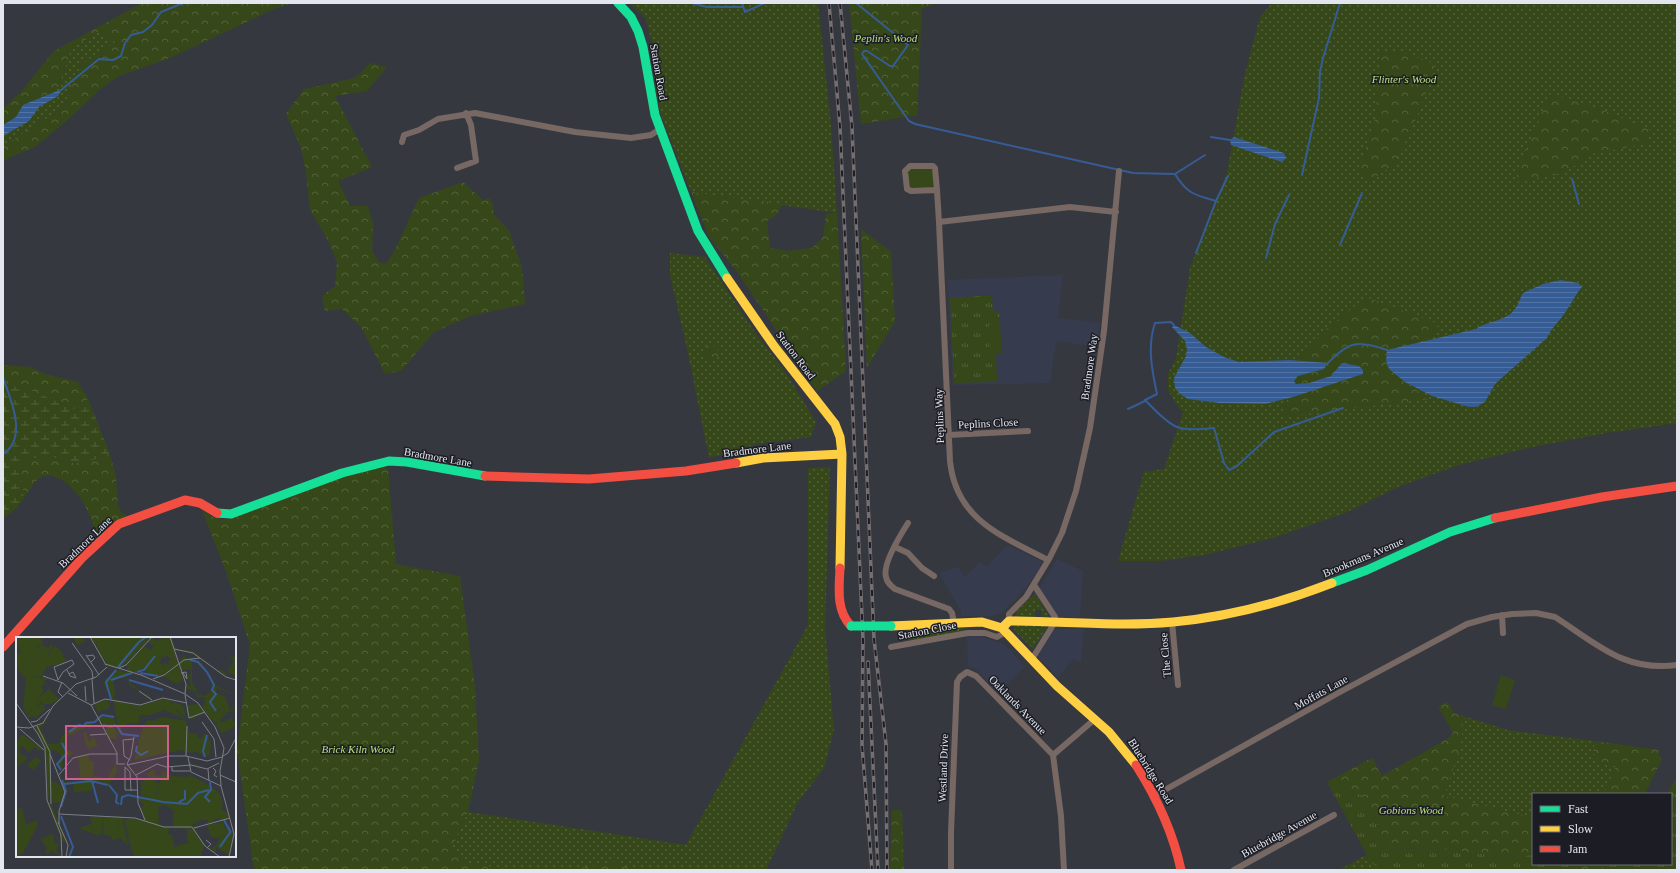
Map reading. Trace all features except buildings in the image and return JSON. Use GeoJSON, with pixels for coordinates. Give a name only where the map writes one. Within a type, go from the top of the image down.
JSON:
{"type":"FeatureCollection","features":[{"type":"Feature","properties":{"kind":"street","name":"Station Road"},"geometry":{"type":"LineString","coordinates":[[618,3],[631,17],[638,31],[643,47],[655,114],[698,231],[718,264],[774,346],[835,424],[840,437],[842,454],[839,601],[844,619],[851,626],[987,623],[1004,630]]}},
{"type":"Feature","properties":{"kind":"street"},"geometry":{"type":"LineString","coordinates":[[457,168],[476,161],[471,125],[466,113]]}},
{"type":"Feature","properties":{"kind":"street"},"geometry":{"type":"LineString","coordinates":[[402,142],[404,135],[424,128],[438,119],[466,113],[476,113],[575,132],[631,138],[651,135],[660,129]]}},
{"type":"Feature","properties":{"kind":"street","name":"Peplins Way"},"geometry":{"type":"LineString","coordinates":[[937,190],[911,191],[907,189],[905,171],[907,168],[933,166],[935,168],[937,190],[939,222],[949,435],[953,480],[962,501],[969,511],[987,527],[1048,560]]}},
{"type":"Feature","properties":{"kind":"street","name":"Bradmore Way"},"geometry":{"type":"LineString","coordinates":[[1010,621],[1010,614],[1034,585],[1048,560],[1062,533],[1070,512],[1090,428],[1104,331],[1119,171]]}},
{"type":"Feature","properties":{"kind":"street"},"geometry":{"type":"LineString","coordinates":[[939,222],[1070,207],[1116,212]]}},
{"type":"Feature","properties":{"kind":"street","name":"Peplins Close"},"geometry":{"type":"LineString","coordinates":[[949,435],[1028,431]]}},
{"type":"Feature","properties":{"kind":"street","name":"Bradmore Lane"},"geometry":{"type":"LineString","coordinates":[[3,647],[82,558],[119,524],[185,500],[200,503],[215,513],[223,515],[231,514],[342,473],[389,462],[407,462],[483,476],[589,479],[686,471],[763,458],[842,454]]}},
{"type":"Feature","properties":{"kind":"street","name":"Brookmans Avenue"},"geometry":{"type":"LineString","coordinates":[[1010,621],[1172,622],[1211,617],[1254,608],[1315,590],[1367,570],[1450,532],[1487,520],[1602,496],[1677,486]]}},
{"type":"Feature","properties":{"kind":"street"},"geometry":{"type":"LineString","coordinates":[[908,523],[894,547],[885,572],[889,583],[895,590],[949,609],[952,613],[954,623]]}},
{"type":"Feature","properties":{"kind":"street"},"geometry":{"type":"LineString","coordinates":[[894,547],[908,553],[922,568],[934,576]]}},
{"type":"Feature","properties":{"kind":"street"},"geometry":{"type":"LineString","coordinates":[[1032,659],[1055,622],[1055,617],[1034,585]]}},
{"type":"Feature","properties":{"kind":"street","name":"Moffats Lane"},"geometry":{"type":"LineString","coordinates":[[1154,796],[1340,692],[1467,624],[1479,620],[1502,615],[1536,613],[1548,614],[1555,617],[1619,659],[1633,664],[1649,666],[1677,665]]}},
{"type":"Feature","properties":{"kind":"street"},"geometry":{"type":"LineString","coordinates":[[1502,615],[1503,633]]}},
{"type":"Feature","properties":{"kind":"street"},"geometry":{"type":"LineString","coordinates":[[1004,630],[1010,621]]}},
{"type":"Feature","properties":{"kind":"street","name":"The Close"},"geometry":{"type":"LineString","coordinates":[[1172,622],[1178,685]]}},
{"type":"Feature","properties":{"kind":"street"},"geometry":{"type":"LineString","coordinates":[[967,623],[968,633]]}},
{"type":"Feature","properties":{"kind":"street","name":"Bluebridge Road"},"geometry":{"type":"LineString","coordinates":[[1004,630],[1056,685],[1114,736],[1130,756],[1154,796],[1174,838],[1181,870]]}},
{"type":"Feature","properties":{"kind":"street","name":"Station Close"},"geometry":{"type":"LineString","coordinates":[[891,647],[968,633],[985,633],[997,637],[1004,630]]}},
{"type":"Feature","properties":{"kind":"street","name":"Oaklands Avenue"},"geometry":{"type":"LineString","coordinates":[[967,672],[976,676],[1053,755]]}},
{"type":"Feature","properties":{"kind":"street","name":"Westland Drive"},"geometry":{"type":"LineString","coordinates":[[951,870],[951,832],[957,682],[960,677],[967,672]]}},
{"type":"Feature","properties":{"kind":"street"},"geometry":{"type":"LineString","coordinates":[[1064,870],[1062,823],[1053,755],[1094,719]]}},
{"type":"Feature","properties":{"kind":"street","name":"Bluebridge Avenue"},"geometry":{"type":"LineString","coordinates":[[1234,870],[1334,815]]}},
{"type":"Feature","properties":{"kind":"shaded area"},"geometry":{"type":"Polygon","coordinates":[[[1063,275],[1058,318],[1100,323],[1097,347],[1056,341],[1050,383],[953,385],[948,280],[1063,275]]]}},
{"type":"Feature","properties":{"kind":"shaded area"},"geometry":{"type":"Polygon","coordinates":[[[1007,545],[1042,562],[1035,576],[1018,597],[1001,613],[991,616],[961,616],[961,611],[939,573],[958,567],[965,577],[980,562],[987,567],[1007,545]]]}},
{"type":"Feature","properties":{"kind":"shaded area"},"geometry":{"type":"Polygon","coordinates":[[[1057,559],[1083,571],[1080,618],[1058,617],[1039,589],[1057,559]]]}},
{"type":"Feature","properties":{"kind":"shaded area"},"geometry":{"type":"Polygon","coordinates":[[[1054,629],[1084,629],[1081,663],[1074,659],[1058,677],[1037,656],[1054,629]]]}},
{"type":"Feature","properties":{"kind":"shaded area"},"geometry":{"type":"Polygon","coordinates":[[[967,636],[982,637],[1004,644],[1025,667],[999,692],[975,668],[968,667],[967,636]]]}},
{"type":"Feature","properties":{"kind":"green space"},"geometry":{"type":"Polygon","coordinates":[[[142,3],[293,3],[276,8],[170,58],[119,76],[99,90],[71,117],[35,147],[8,158],[3,162],[3,146],[63,108],[81,65],[115,42],[97,32],[71,49],[59,88],[23,105],[16,117],[3,125],[3,109],[21,92],[54,51],[142,3]]]}},
{"type":"Feature","properties":{"kind":"green space"},"geometry":{"type":"Polygon","coordinates":[[[629,3],[818,3],[831,124],[837,213],[691,192],[661,115],[655,85],[654,52],[646,19],[629,3]]]}},
{"type":"Feature","properties":{"kind":"green space","name":"Peplin's Wood"},"geometry":{"type":"Polygon","coordinates":[[[849,3],[938,3],[922,8],[917,115],[861,124],[849,3]]]}},
{"type":"Feature","properties":{"kind":"green space"},"geometry":{"type":"Polygon","coordinates":[[[1272,3],[1677,3],[1677,423],[1607,433],[1532,447],[1459,465],[1400,486],[1345,513],[1273,538],[1204,555],[1160,561],[1118,561],[1144,472],[1164,469],[1183,412],[1176,404],[1168,390],[1168,374],[1176,358],[1190,268],[1227,173],[1244,78],[1260,17],[1272,3]]]}},
{"type":"Feature","properties":{"kind":"green space"},"geometry":{"type":"Polygon","coordinates":[[[97,32],[116,42],[81,65],[63,108],[3,146],[3,125],[16,117],[23,105],[59,88],[71,49],[97,32]]]}},
{"type":"Feature","properties":{"kind":"green space","name":"Flinter's Wood"},"geometry":{"type":"Polygon","coordinates":[[[1381,51],[1405,53],[1436,64],[1419,112],[1395,164],[1368,182],[1359,169],[1375,119],[1381,51]]]}},
{"type":"Feature","properties":{"kind":"green space"},"geometry":{"type":"Polygon","coordinates":[[[370,63],[387,67],[367,91],[335,96],[372,167],[338,181],[350,206],[368,206],[373,223],[372,250],[378,262],[386,264],[394,252],[419,198],[463,182],[484,201],[489,198],[492,202],[494,214],[509,231],[522,267],[525,304],[471,316],[434,332],[401,371],[385,374],[361,327],[342,309],[325,311],[322,296],[335,286],[337,262],[329,242],[310,210],[306,172],[301,148],[286,114],[304,89],[355,78],[370,63]]]}},
{"type":"Feature","properties":{"kind":"green space"},"geometry":{"type":"Polygon","coordinates":[[[1550,94],[1600,109],[1651,130],[1647,144],[1595,153],[1563,173],[1517,182],[1517,172],[1550,94]]]}},
{"type":"Feature","properties":{"kind":"green space"},"geometry":{"type":"Polygon","coordinates":[[[907,169],[934,170],[934,186],[931,188],[908,187],[907,169]]]}},
{"type":"Feature","properties":{"kind":"green space"},"geometry":{"type":"Polygon","coordinates":[[[691,192],[783,204],[776,215],[767,221],[770,248],[788,251],[812,248],[823,237],[826,214],[837,213],[846,371],[817,391],[738,273],[709,237],[691,192]]]}},
{"type":"Feature","properties":{"kind":"green space"},"geometry":{"type":"Polygon","coordinates":[[[861,229],[891,252],[895,321],[867,368],[861,229]]]}},
{"type":"Feature","properties":{"kind":"green space"},"geometry":{"type":"Polygon","coordinates":[[[670,253],[705,257],[752,328],[788,376],[816,422],[811,437],[757,444],[709,458],[688,353],[670,275],[670,253]]]}},
{"type":"Feature","properties":{"kind":"green space"},"geometry":{"type":"Polygon","coordinates":[[[992,295],[993,312],[1000,312],[1000,324],[989,325],[990,354],[996,354],[997,382],[954,383],[950,298],[992,295]]]}},
{"type":"Feature","properties":{"kind":"green space"},"geometry":{"type":"Polygon","coordinates":[[[1366,297],[1439,324],[1431,337],[1385,354],[1393,370],[1403,381],[1430,399],[1280,417],[1293,385],[1298,358],[1330,326],[1366,297]]]}},
{"type":"Feature","properties":{"kind":"green space"},"geometry":{"type":"Polygon","coordinates":[[[1000,324],[1002,353],[990,354],[989,325],[1000,324]]]}},
{"type":"Feature","properties":{"kind":"green space"},"geometry":{"type":"Polygon","coordinates":[[[711,345],[718,350],[719,353],[714,360],[711,361],[704,356],[703,353],[708,346],[711,345]]]}},
{"type":"Feature","properties":{"kind":"green space"},"geometry":{"type":"Polygon","coordinates":[[[3,365],[30,367],[45,374],[78,382],[88,399],[74,409],[28,389],[3,384],[3,365]]]}},
{"type":"Feature","properties":{"kind":"green space"},"geometry":{"type":"Polygon","coordinates":[[[3,384],[28,389],[74,409],[88,399],[110,454],[76,463],[69,463],[56,458],[46,457],[27,461],[20,468],[24,498],[17,508],[3,518],[3,384]]]}},
{"type":"Feature","properties":{"kind":"green space"},"geometry":{"type":"Polygon","coordinates":[[[110,454],[116,477],[118,507],[123,514],[131,517],[114,524],[98,537],[87,510],[81,500],[70,486],[59,478],[53,476],[42,477],[35,482],[24,498],[20,468],[27,461],[46,457],[56,458],[69,463],[76,463],[110,454]]]}},
{"type":"Feature","properties":{"kind":"green space"},"geometry":{"type":"Polygon","coordinates":[[[830,467],[825,628],[834,730],[824,768],[798,802],[766,870],[442,870],[468,812],[686,845],[808,625],[808,468],[830,467]]]}},
{"type":"Feature","properties":{"kind":"green space","name":"Brick Kiln Wood"},"geometry":{"type":"Polygon","coordinates":[[[376,468],[388,468],[396,564],[460,576],[475,687],[479,761],[468,812],[451,850],[468,863],[513,870],[254,870],[237,750],[250,645],[227,574],[202,510],[215,518],[229,519],[322,482],[376,468]]]}},
{"type":"Feature","properties":{"kind":"green space"},"geometry":{"type":"Polygon","coordinates":[[[1035,594],[1049,617],[1042,617],[1042,610],[1035,610],[1035,617],[1020,617],[1020,615],[1016,617],[1016,612],[1035,594]]]}},
{"type":"Feature","properties":{"kind":"green space"},"geometry":{"type":"Polygon","coordinates":[[[1014,625],[1047,627],[1033,649],[1014,630],[1014,625]]]}},
{"type":"Feature","properties":{"kind":"green space"},"geometry":{"type":"Polygon","coordinates":[[[964,628],[961,632],[911,641],[906,639],[902,631],[964,628]]]}},
{"type":"Feature","properties":{"kind":"green space"},"geometry":{"type":"Polygon","coordinates":[[[1501,675],[1515,680],[1506,709],[1492,705],[1501,675]]]}},
{"type":"Feature","properties":{"kind":"green space","name":"Gobions Wood"},"geometry":{"type":"Polygon","coordinates":[[[1448,702],[1454,713],[1463,716],[1461,745],[1444,796],[1532,818],[1532,855],[1507,857],[1433,848],[1388,849],[1382,846],[1376,815],[1360,794],[1327,782],[1372,758],[1382,776],[1447,739],[1453,733],[1438,706],[1448,702]]]}},
{"type":"Feature","properties":{"kind":"green space"},"geometry":{"type":"Polygon","coordinates":[[[1463,716],[1507,730],[1595,741],[1593,753],[1616,766],[1604,793],[1532,793],[1532,818],[1444,796],[1461,745],[1463,716]]]}},
{"type":"Feature","properties":{"kind":"green space"},"geometry":{"type":"Polygon","coordinates":[[[1595,741],[1659,750],[1658,753],[1662,759],[1645,793],[1604,793],[1616,766],[1603,765],[1593,753],[1595,741]]]}},
{"type":"Feature","properties":{"kind":"green space"},"geometry":{"type":"Polygon","coordinates":[[[1677,777],[1677,870],[1602,870],[1604,865],[1672,865],[1672,793],[1668,793],[1677,777]]]}},
{"type":"Feature","properties":{"kind":"green space"},"geometry":{"type":"Polygon","coordinates":[[[1327,782],[1360,794],[1376,815],[1382,846],[1388,849],[1433,848],[1507,857],[1532,855],[1532,865],[1568,865],[1573,870],[1386,870],[1372,864],[1327,782]]]}},
{"type":"Feature","properties":{"kind":"green space"},"geometry":{"type":"Polygon","coordinates":[[[892,810],[902,810],[904,870],[890,870],[892,810]]]}},
{"type":"Feature","properties":{"kind":"green space"},"geometry":{"type":"Polygon","coordinates":[[[1368,854],[1372,864],[1386,870],[1339,870],[1368,854]]]}},
{"type":"Feature","properties":{"kind":"green space"},"geometry":{"type":"Polygon","coordinates":[[[613,861],[633,870],[555,870],[588,867],[613,861]]]}},
{"type":"Feature","properties":{"kind":"green space"},"geometry":{"type":"Polygon","coordinates":[[[1568,865],[1604,865],[1602,870],[1573,870],[1568,865]]]}},
{"type":"Feature","properties":{"kind":"water"},"geometry":{"type":"Polygon","coordinates":[[[62,89],[58,96],[39,107],[29,121],[3,136],[3,125],[16,117],[23,105],[62,89]]]}},
{"type":"Feature","properties":{"kind":"water"},"geometry":{"type":"Polygon","coordinates":[[[1234,137],[1284,153],[1286,158],[1282,162],[1231,145],[1230,140],[1234,137]]]}},
{"type":"Feature","properties":{"kind":"water"},"geometry":{"type":"Polygon","coordinates":[[[1561,280],[1578,283],[1582,287],[1550,331],[1547,338],[1495,384],[1485,402],[1476,407],[1469,407],[1432,396],[1405,382],[1389,369],[1386,360],[1387,350],[1476,329],[1485,324],[1501,319],[1511,314],[1517,306],[1523,293],[1543,284],[1561,280]]]}},
{"type":"Feature","properties":{"kind":"water"},"geometry":{"type":"Polygon","coordinates":[[[1174,325],[1190,333],[1206,347],[1224,357],[1239,362],[1290,360],[1328,363],[1324,369],[1298,376],[1294,381],[1296,384],[1309,383],[1331,376],[1342,363],[1359,366],[1363,370],[1363,374],[1293,397],[1265,404],[1219,403],[1188,399],[1180,394],[1175,388],[1174,378],[1186,356],[1187,349],[1185,341],[1172,327],[1174,325]]]}},
{"type":"Feature","properties":{"kind":"waterway"},"geometry":{"type":"LineString","coordinates":[[61,90],[99,59],[113,60],[121,56],[125,43],[131,35],[143,32],[152,25],[161,12],[183,3]]}},
{"type":"Feature","properties":{"kind":"waterway"},"geometry":{"type":"LineString","coordinates":[[692,3],[707,7],[743,7]]}},
{"type":"Feature","properties":{"kind":"waterway"},"geometry":{"type":"LineString","coordinates":[[742,3],[745,12],[765,3]]}},
{"type":"Feature","properties":{"kind":"waterway"},"geometry":{"type":"LineString","coordinates":[[856,3],[908,45],[893,66],[890,66],[867,51],[864,51],[862,54],[909,121],[915,124],[1133,173],[1175,174],[1205,155]]}},
{"type":"Feature","properties":{"kind":"waterway"},"geometry":{"type":"LineString","coordinates":[[1302,175],[1319,98],[1320,72],[1323,58],[1340,3]]}},
{"type":"Feature","properties":{"kind":"waterway"},"geometry":{"type":"LineString","coordinates":[[1211,137],[1230,140]]}},
{"type":"Feature","properties":{"kind":"waterway"},"geometry":{"type":"LineString","coordinates":[[1175,174],[1179,181],[1192,193],[1216,201],[1228,176]]}},
{"type":"Feature","properties":{"kind":"waterway"},"geometry":{"type":"LineString","coordinates":[[1572,179],[1579,204]]}},
{"type":"Feature","properties":{"kind":"waterway"},"geometry":{"type":"LineString","coordinates":[[1340,245],[1362,193]]}},
{"type":"Feature","properties":{"kind":"waterway"},"geometry":{"type":"LineString","coordinates":[[1266,258],[1275,224],[1289,195]]}},
{"type":"Feature","properties":{"kind":"waterway"},"geometry":{"type":"LineString","coordinates":[[1196,253],[1216,201]]}},
{"type":"Feature","properties":{"kind":"waterway"},"geometry":{"type":"LineString","coordinates":[[1174,325],[1171,322],[1155,323],[1151,341],[1151,358],[1157,394],[1145,400],[1164,419],[1177,427],[1190,429],[1214,428],[1224,463],[1229,470],[1237,466],[1274,432],[1343,408]]}},
{"type":"Feature","properties":{"kind":"waterway"},"geometry":{"type":"LineString","coordinates":[[1328,363],[1342,350],[1354,344],[1368,345],[1387,350]]}},
{"type":"Feature","properties":{"kind":"waterway"},"geometry":{"type":"LineString","coordinates":[[3,378],[13,407],[16,429],[15,438],[11,447],[3,454]]}},
{"type":"Feature","properties":{"kind":"waterway"},"geometry":{"type":"LineString","coordinates":[[1128,409],[1145,401]]}},
{"type":"Feature","properties":{"kind":"railway"},"geometry":{"type":"LineString","coordinates":[[829,3],[840,127],[863,639],[862,745],[872,870]]}},
{"type":"Feature","properties":{"kind":"railway"},"geometry":{"type":"LineString","coordinates":[[840,3],[852,127],[874,639],[886,744],[887,870]]}},
{"type":"Feature","properties":{"kind":"railway"},"geometry":{"type":"LineString","coordinates":[[868,662],[878,870]]}},
{"type":"Feature","properties":{"kind":"traffic: fast"},"geometry":{"type":"LineString","coordinates":[[618,3],[631,17],[638,31],[643,47],[655,115],[698,231],[727,278]]}},
{"type":"Feature","properties":{"kind":"traffic: fast"},"geometry":{"type":"LineString","coordinates":[[217,513],[231,514],[342,473],[389,461],[407,462],[485,476]]}},
{"type":"Feature","properties":{"kind":"traffic: fast"},"geometry":{"type":"LineString","coordinates":[[1332,583],[1367,570],[1450,532],[1495,518]]}},
{"type":"Feature","properties":{"kind":"traffic: fast"},"geometry":{"type":"LineString","coordinates":[[851,626],[891,626]]}},
{"type":"Feature","properties":{"kind":"traffic: slow"},"geometry":{"type":"LineString","coordinates":[[727,278],[774,346],[835,424],[840,437],[842,454],[840,568]]}},
{"type":"Feature","properties":{"kind":"traffic: slow"},"geometry":{"type":"LineString","coordinates":[[736,463],[763,458],[842,454]]}},
{"type":"Feature","properties":{"kind":"traffic: slow"},"geometry":{"type":"LineString","coordinates":[[1002,628],[1009,621],[1132,624],[1193,620],[1234,613],[1274,603],[1332,583]]}},
{"type":"Feature","properties":{"kind":"traffic: slow"},"geometry":{"type":"LineString","coordinates":[[891,626],[982,622],[1002,628],[1057,686],[1109,732],[1136,765]]}},
{"type":"Feature","properties":{"kind":"traffic: jam"},"geometry":{"type":"LineString","coordinates":[[485,476],[589,479],[686,471],[736,463]]}},
{"type":"Feature","properties":{"kind":"traffic: jam"},"geometry":{"type":"LineString","coordinates":[[1495,518],[1602,497],[1677,486]]}},
{"type":"Feature","properties":{"kind":"traffic: jam"},"geometry":{"type":"LineString","coordinates":[[3,647],[82,558],[119,524],[185,500],[200,503],[217,513]]}},
{"type":"Feature","properties":{"kind":"traffic: jam"},"geometry":{"type":"LineString","coordinates":[[840,568],[839,591],[841,606],[846,620],[851,626]]}},
{"type":"Feature","properties":{"kind":"traffic: jam"},"geometry":{"type":"LineString","coordinates":[[1136,765],[1151,790],[1169,829],[1181,870]]}}]}
